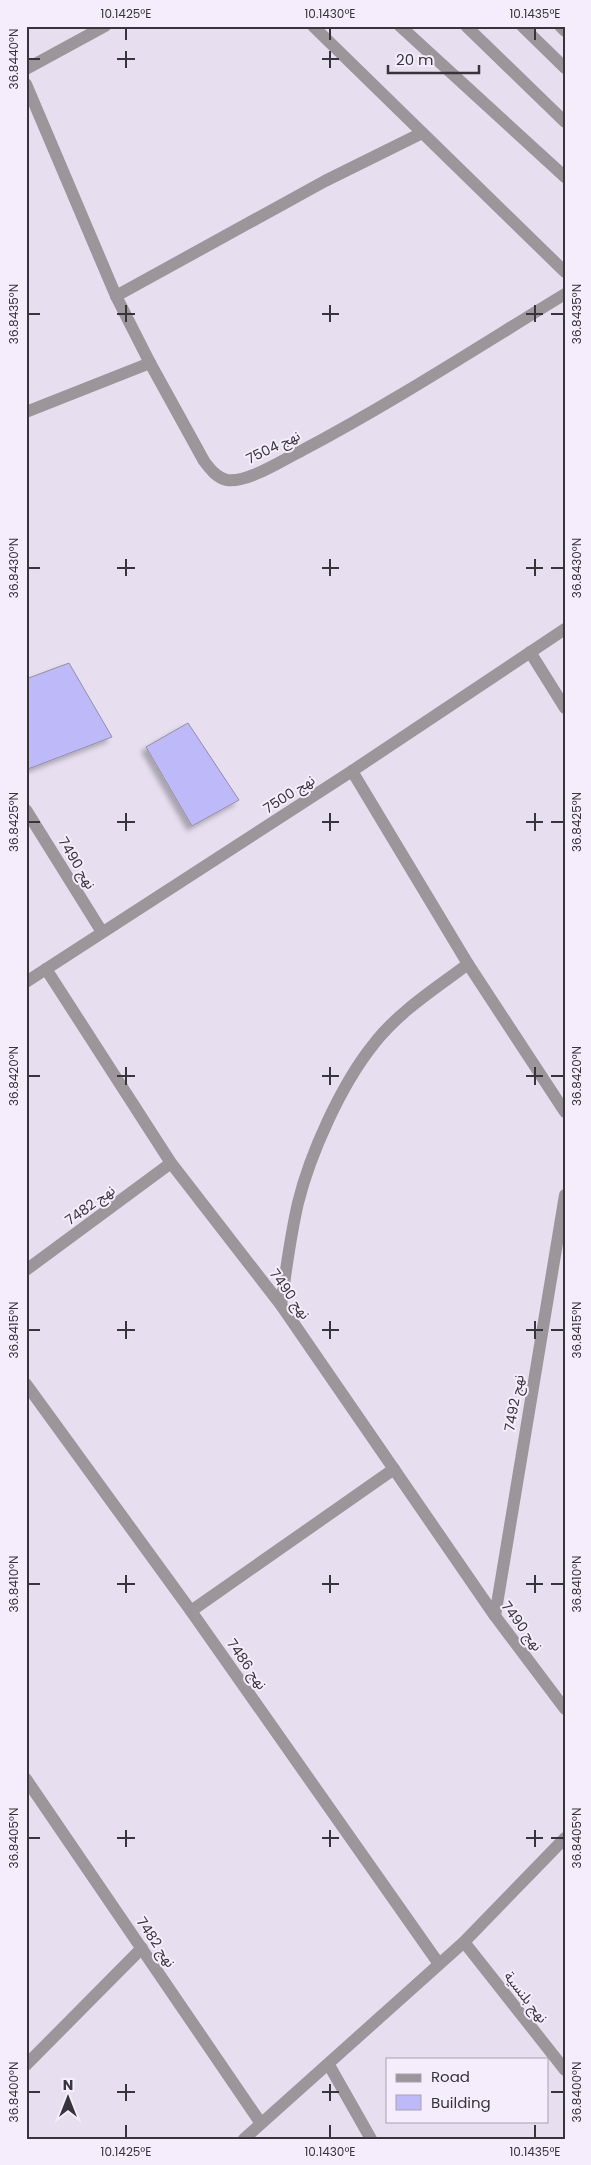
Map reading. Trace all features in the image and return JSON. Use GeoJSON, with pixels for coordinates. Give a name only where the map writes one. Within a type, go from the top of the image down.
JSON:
{"type":"FeatureCollection","features":[{"type":"Feature","properties":{"kind":"street"},"geometry":{"type":"LineString","coordinates":[[26,69],[105,26]]}},
{"type":"Feature","properties":{"kind":"street"},"geometry":{"type":"LineString","coordinates":[[312,26],[565,272]]}},
{"type":"Feature","properties":{"kind":"street"},"geometry":{"type":"LineString","coordinates":[[400,26],[565,177]]}},
{"type":"Feature","properties":{"kind":"street"},"geometry":{"type":"LineString","coordinates":[[466,26],[565,122]]}},
{"type":"Feature","properties":{"kind":"street"},"geometry":{"type":"LineString","coordinates":[[522,26],[565,68]]}},
{"type":"Feature","properties":{"kind":"street"},"geometry":{"type":"LineString","coordinates":[[560,26],[565,31]]}},
{"type":"Feature","properties":{"kind":"street","name":"نهج 7504"},"geometry":{"type":"LineString","coordinates":[[26,84],[116,296],[150,363],[204,461],[215,474],[227,480],[243,478],[364,418],[565,294]]}},
{"type":"Feature","properties":{"kind":"street"},"geometry":{"type":"LineString","coordinates":[[116,296],[325,181],[422,133]]}},
{"type":"Feature","properties":{"kind":"street"},"geometry":{"type":"LineString","coordinates":[[26,412],[150,363]]}},
{"type":"Feature","properties":{"kind":"street","name":"نهج 7500"},"geometry":{"type":"LineString","coordinates":[[26,982],[352,772],[565,629]]}},
{"type":"Feature","properties":{"kind":"street"},"geometry":{"type":"LineString","coordinates":[[530,652],[565,708]]}},
{"type":"Feature","properties":{"kind":"street"},"geometry":{"type":"LineString","coordinates":[[352,772],[468,964],[565,1112]]}},
{"type":"Feature","properties":{"kind":"street","name":"نهج 7490"},"geometry":{"type":"LineString","coordinates":[[26,810],[102,932]]}},
{"type":"Feature","properties":{"kind":"street"},"geometry":{"type":"LineString","coordinates":[[281,1305],[298,1202],[316,1152],[339,1099],[372,1045],[401,1015],[468,964]]}},
{"type":"Feature","properties":{"kind":"street","name":"نهج 7490"},"geometry":{"type":"LineString","coordinates":[[46,969],[171,1163],[281,1305],[494,1616],[565,1709]]}},
{"type":"Feature","properties":{"kind":"street","name":"نهج 7482"},"geometry":{"type":"LineString","coordinates":[[26,1270],[171,1163]]}},
{"type":"Feature","properties":{"kind":"street","name":"نهج 7492"},"geometry":{"type":"LineString","coordinates":[[494,1616],[565,1195]]}},
{"type":"Feature","properties":{"kind":"street","name":"نهج 7486"},"geometry":{"type":"LineString","coordinates":[[26,1384],[191,1611],[438,1964]]}},
{"type":"Feature","properties":{"kind":"street"},"geometry":{"type":"LineString","coordinates":[[191,1611],[394,1469]]}},
{"type":"Feature","properties":{"kind":"street","name":"نهج 7482"},"geometry":{"type":"LineString","coordinates":[[26,1779],[260,2122]]}},
{"type":"Feature","properties":{"kind":"street"},"geometry":{"type":"LineString","coordinates":[[244,2139],[260,2122],[329,2064],[464,1942],[565,1838]]}},
{"type":"Feature","properties":{"kind":"street","name":"نهج بلنسية"},"geometry":{"type":"LineString","coordinates":[[464,1942],[565,2070]]}},
{"type":"Feature","properties":{"kind":"street"},"geometry":{"type":"LineString","coordinates":[[26,2065],[142,1948]]}},
{"type":"Feature","properties":{"kind":"street"},"geometry":{"type":"LineString","coordinates":[[329,2064],[371,2139]]}},
{"type":"Feature","properties":{"kind":"building"},"geometry":{"type":"Polygon","coordinates":[[[69,663],[112,737],[28,769],[26,679],[69,663]]]}},
{"type":"Feature","properties":{"kind":"building"},"geometry":{"type":"Polygon","coordinates":[[[188,723],[239,800],[192,826],[146,747],[188,723]]]}}]}
